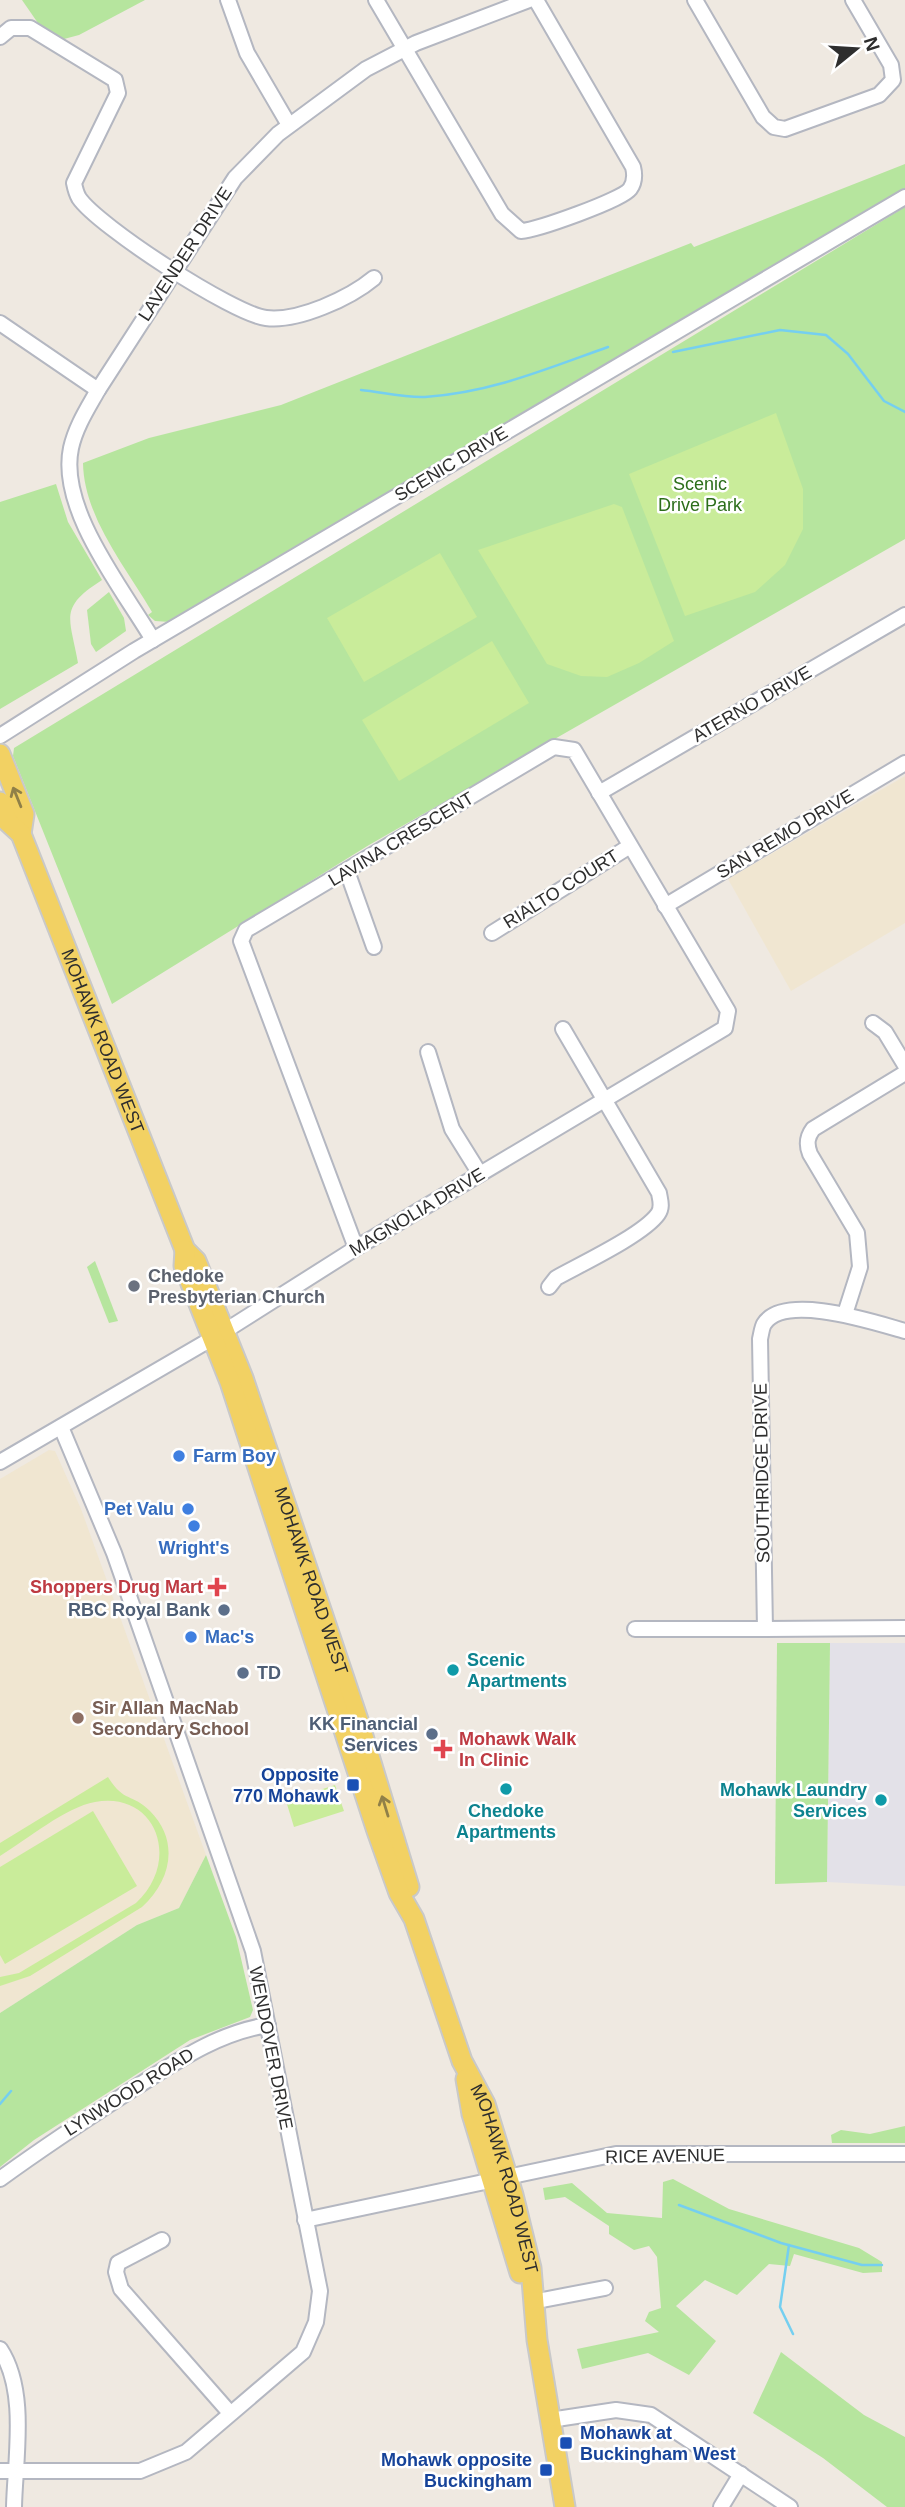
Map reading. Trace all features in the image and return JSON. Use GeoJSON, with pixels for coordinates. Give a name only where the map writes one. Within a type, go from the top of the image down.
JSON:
{"type":"FeatureCollection","features":[{"type":"Feature","properties":{"kind":"main road","name":"MOHAWK ROAD WEST"},"geometry":{"type":"LineString","coordinates":[[0,754],[24,814],[21,834]]}},
{"type":"Feature","properties":{"kind":"main road","name":"MOHAWK ROAD WEST"},"geometry":{"type":"LineString","coordinates":[[0,802],[8,822],[21,834],[186,1251],[184,1266],[218,1334],[330,1636],[408,1881],[414,1919],[463,2061],[472,2114],[500,2179],[532,2302],[565,2507]]}},
{"type":"Feature","properties":{"kind":"main road","name":"MOHAWK ROAD WEST"},"geometry":{"type":"LineString","coordinates":[[218,1334],[230,1382],[380,1842],[399,1893],[414,1919]]}},
{"type":"Feature","properties":{"kind":"main road"},"geometry":{"type":"LineString","coordinates":[[307,1620],[330,1636]]}},
{"type":"Feature","properties":{"kind":"street"},"geometry":{"type":"LineString","coordinates":[[228,0],[247,53],[289,125]]}},
{"type":"Feature","properties":{"kind":"street"},"geometry":{"type":"LineString","coordinates":[[376,0],[507,222],[521,231],[553,222],[626,193],[631,188],[634,174],[536,0]]}},
{"type":"Feature","properties":{"kind":"street","name":"LAVENDER DRIVE"},"geometry":{"type":"LineString","coordinates":[[153,640],[89,532],[72,494],[69,469],[73,441],[99,390],[235,178],[261,148],[353,77],[404,48],[529,0]]}},
{"type":"Feature","properties":{"kind":"street"},"geometry":{"type":"LineString","coordinates":[[695,0],[763,117],[770,124],[785,129],[879,95],[893,80],[891,65],[853,0]]}},
{"type":"Feature","properties":{"kind":"street"},"geometry":{"type":"LineString","coordinates":[[0,37],[10,28],[30,28],[115,80],[118,93],[76,174],[75,192],[84,204],[116,231],[176,270],[242,311],[274,319],[296,315],[355,294],[374,278]]}},
{"type":"Feature","properties":{"kind":"street","name":"SCENIC DRIVE"},"geometry":{"type":"LineString","coordinates":[[0,736],[153,640],[905,197]]}},
{"type":"Feature","properties":{"kind":"street"},"geometry":{"type":"LineString","coordinates":[[0,323],[99,390]]}},
{"type":"Feature","properties":{"kind":"street","name":"ATERNO DRIVE"},"geometry":{"type":"LineString","coordinates":[[599,793],[905,615]]}},
{"type":"Feature","properties":{"kind":"street","name":"LAVINA CRESCENT"},"geometry":{"type":"LineString","coordinates":[[356,1248],[241,941],[247,930],[554,747],[565,746],[574,750],[728,1011],[725,1028]]}},
{"type":"Feature","properties":{"kind":"street","name":"SAN REMO DRIVE"},"geometry":{"type":"LineString","coordinates":[[665,906],[905,763]]}},
{"type":"Feature","properties":{"kind":"street","name":"RIALTO COURT"},"geometry":{"type":"LineString","coordinates":[[492,933],[630,846]]}},
{"type":"Feature","properties":{"kind":"street"},"geometry":{"type":"LineString","coordinates":[[347,871],[373,947]]}},
{"type":"Feature","properties":{"kind":"street"},"geometry":{"type":"LineString","coordinates":[[873,1023],[885,1032],[905,1065]]}},
{"type":"Feature","properties":{"kind":"street","name":"MAGNOLIA DRIVE"},"geometry":{"type":"LineString","coordinates":[[0,1462],[218,1334],[356,1248],[725,1028]]}},
{"type":"Feature","properties":{"kind":"street"},"geometry":{"type":"LineString","coordinates":[[549,1287],[556,1278],[642,1228],[658,1214],[662,1206],[659,1193],[563,1029]]}},
{"type":"Feature","properties":{"kind":"street"},"geometry":{"type":"LineString","coordinates":[[428,1052],[452,1129],[480,1174]]}},
{"type":"Feature","properties":{"kind":"street"},"geometry":{"type":"LineString","coordinates":[[845,1314],[860,1267],[857,1233],[810,1154],[807,1147],[808,1135],[813,1129],[905,1073]]}},
{"type":"Feature","properties":{"kind":"street","name":"SOUTHRIDGE DRIVE"},"geometry":{"type":"LineString","coordinates":[[765,1629],[760,1339],[764,1324],[775,1314],[808,1310],[845,1314],[905,1331]]}},
{"type":"Feature","properties":{"kind":"street","name":"WENDOVER DRIVE"},"geometry":{"type":"LineString","coordinates":[[8,2471],[140,2471],[190,2449],[303,2353],[316,2322],[320,2291],[253,1951],[114,1553],[61,1427]]}},
{"type":"Feature","properties":{"kind":"street"},"geometry":{"type":"LineString","coordinates":[[635,1629],[905,1628]]}},
{"type":"Feature","properties":{"kind":"street","name":"LYNWOOD ROAD"},"geometry":{"type":"LineString","coordinates":[[0,2179],[43,2146],[192,2052],[222,2037],[268,2025]]}},
{"type":"Feature","properties":{"kind":"street","name":"RICE AVENUE"},"geometry":{"type":"LineString","coordinates":[[306,2220],[616,2154],[905,2154]]}},
{"type":"Feature","properties":{"kind":"street"},"geometry":{"type":"LineString","coordinates":[[162,2240],[118,2263],[121,2289],[230,2413]]}},
{"type":"Feature","properties":{"kind":"street"},"geometry":{"type":"LineString","coordinates":[[532,2302],[605,2288]]}},
{"type":"Feature","properties":{"kind":"street"},"geometry":{"type":"LineString","coordinates":[[0,2349],[14,2382],[8,2471],[14,2507]]}},
{"type":"Feature","properties":{"kind":"street"},"geometry":{"type":"LineString","coordinates":[[550,2420],[616,2410],[651,2415],[790,2507]]}},
{"type":"Feature","properties":{"kind":"street"},"geometry":{"type":"LineString","coordinates":[[720,2507],[741,2474]]}},
{"type":"Feature","properties":{"kind":"shaded area"},"geometry":{"type":"Polygon","coordinates":[[[905,776],[905,923],[791,991],[728,879],[905,776]]]}},
{"type":"Feature","properties":{"kind":"shaded area","name":"Sir Allan MacNab Secondary School"},"geometry":{"type":"Polygon","coordinates":[[[49,1450],[55,1451],[81,1509],[206,1855],[179,1908],[137,1925],[0,2013],[0,1479],[49,1450]]]}},
{"type":"Feature","properties":{"kind":"shaded area"},"geometry":{"type":"Polygon","coordinates":[[[830,1643],[905,1643],[905,1886],[827,1882],[830,1643]]]}},
{"type":"Feature","properties":{"kind":"green space"},"geometry":{"type":"Polygon","coordinates":[[[22,0],[145,0],[79,35],[64,39],[40,26],[22,0]]]}},
{"type":"Feature","properties":{"kind":"green space"},"geometry":{"type":"Polygon","coordinates":[[[905,164],[905,188],[170,622],[155,621],[148,615],[152,612],[98,522],[90,503],[83,463],[149,438],[281,405],[691,243],[694,247],[905,164]]]}},
{"type":"Feature","properties":{"kind":"green space","name":"Scenic Drive Park"},"geometry":{"type":"Polygon","coordinates":[[[905,207],[905,539],[369,845],[112,1004],[13,756],[14,748],[905,207]]]}},
{"type":"Feature","properties":{"kind":"green space"},"geometry":{"type":"Polygon","coordinates":[[[776,413],[803,489],[803,529],[785,565],[755,592],[685,616],[629,474],[776,413]]]}},
{"type":"Feature","properties":{"kind":"green space"},"geometry":{"type":"Polygon","coordinates":[[[56,484],[68,522],[102,580],[79,598],[70,615],[78,663],[0,709],[0,502],[56,484]]]}},
{"type":"Feature","properties":{"kind":"green space"},"geometry":{"type":"Polygon","coordinates":[[[614,504],[622,507],[674,641],[639,663],[607,677],[581,676],[547,664],[478,550],[614,504]]]}},
{"type":"Feature","properties":{"kind":"green space"},"geometry":{"type":"Polygon","coordinates":[[[440,553],[477,617],[364,682],[327,618],[440,553]]]}},
{"type":"Feature","properties":{"kind":"green space"},"geometry":{"type":"Polygon","coordinates":[[[109,592],[124,618],[126,631],[96,652],[91,644],[87,610],[109,592]]]}},
{"type":"Feature","properties":{"kind":"green space"},"geometry":{"type":"Polygon","coordinates":[[[492,641],[529,703],[399,781],[362,720],[492,641]]]}},
{"type":"Feature","properties":{"kind":"green space"},"geometry":{"type":"Polygon","coordinates":[[[95,1261],[118,1321],[109,1323],[87,1267],[95,1261]]]}},
{"type":"Feature","properties":{"kind":"green space"},"geometry":{"type":"Polygon","coordinates":[[[777,1643],[830,1643],[827,1882],[775,1884],[777,1643]]]}},
{"type":"Feature","properties":{"kind":"green space"},"geometry":{"type":"Polygon","coordinates":[[[108,1777],[119,1791],[150,1811],[165,1835],[168,1860],[160,1885],[142,1907],[30,1976],[0,1986],[0,1977],[19,1973],[136,1903],[150,1886],[158,1868],[156,1832],[147,1818],[134,1807],[116,1801],[95,1802],[72,1810],[0,1856],[0,1843],[108,1777]]]}},
{"type":"Feature","properties":{"kind":"green space"},"geometry":{"type":"Polygon","coordinates":[[[335,1785],[344,1811],[294,1827],[286,1801],[335,1785]]]}},
{"type":"Feature","properties":{"kind":"green space"},"geometry":{"type":"Polygon","coordinates":[[[93,1811],[137,1886],[5,1964],[0,1955],[0,1867],[93,1811]]]}},
{"type":"Feature","properties":{"kind":"green space"},"geometry":{"type":"Polygon","coordinates":[[[206,1855],[236,1937],[253,2010],[250,2017],[190,2040],[34,2140],[0,2167],[0,2013],[137,1925],[179,1908],[206,1855]]]}},
{"type":"Feature","properties":{"kind":"green space"},"geometry":{"type":"Polygon","coordinates":[[[905,2126],[905,2143],[832,2143],[831,2135],[841,2130],[870,2134],[905,2126]]]}},
{"type":"Feature","properties":{"kind":"green space"},"geometry":{"type":"Polygon","coordinates":[[[673,2179],[729,2209],[859,2248],[882,2262],[882,2272],[863,2273],[794,2254],[790,2266],[769,2264],[737,2295],[705,2280],[676,2306],[716,2341],[689,2375],[648,2353],[582,2369],[577,2349],[659,2332],[645,2321],[649,2312],[661,2308],[657,2257],[649,2246],[634,2250],[609,2234],[609,2226],[565,2197],[545,2200],[543,2188],[572,2183],[607,2213],[662,2218],[663,2182],[673,2179]]]}},
{"type":"Feature","properties":{"kind":"green space"},"geometry":{"type":"Polygon","coordinates":[[[781,2352],[864,2415],[905,2437],[905,2507],[887,2507],[823,2458],[753,2413],[781,2352]]]}},
{"type":"Feature","properties":{"kind":"waterway"},"geometry":{"type":"LineString","coordinates":[[673,352],[780,330],[826,335],[848,354],[884,401],[905,412]]}},
{"type":"Feature","properties":{"kind":"waterway"},"geometry":{"type":"LineString","coordinates":[[361,390],[417,397],[474,390],[519,378],[608,347]]}},
{"type":"Feature","properties":{"kind":"waterway"},"geometry":{"type":"LineString","coordinates":[[0,2104],[11,2091]]}},
{"type":"Feature","properties":{"kind":"waterway"},"geometry":{"type":"LineString","coordinates":[[679,2205],[781,2243],[862,2265],[882,2265]]}},
{"type":"Feature","properties":{"kind":"waterway"},"geometry":{"type":"LineString","coordinates":[[789,2245],[780,2307],[793,2334]]}},
{"type":"Feature","properties":{"kind":"place","name":"Chedoke Presbyterian Church"},"geometry":{"type":"Point","coordinates":[134,1286]}},
{"type":"Feature","properties":{"kind":"place","name":"Farm Boy"},"geometry":{"type":"Point","coordinates":[179,1456]}},
{"type":"Feature","properties":{"kind":"place","name":"Pet Valu"},"geometry":{"type":"Point","coordinates":[188,1509]}},
{"type":"Feature","properties":{"kind":"place","name":"Wright's"},"geometry":{"type":"Point","coordinates":[194,1526]}},
{"type":"Feature","properties":{"kind":"place","name":"Shoppers Drug Mart"},"geometry":{"type":"Point","coordinates":[217,1587]}},
{"type":"Feature","properties":{"kind":"place","name":"RBC Royal Bank"},"geometry":{"type":"Point","coordinates":[224,1610]}},
{"type":"Feature","properties":{"kind":"place","name":"Mac's"},"geometry":{"type":"Point","coordinates":[191,1637]}},
{"type":"Feature","properties":{"kind":"place","name":"Scenic Apartments"},"geometry":{"type":"Point","coordinates":[453,1670]}},
{"type":"Feature","properties":{"kind":"place","name":"TD"},"geometry":{"type":"Point","coordinates":[243,1673]}},
{"type":"Feature","properties":{"kind":"place","name":"Sir Allan MacNab Secondary School"},"geometry":{"type":"Point","coordinates":[78,1718]}},
{"type":"Feature","properties":{"kind":"place","name":"KK Financial Services"},"geometry":{"type":"Point","coordinates":[432,1734]}},
{"type":"Feature","properties":{"kind":"place","name":"Mohawk Walk In Clinic"},"geometry":{"type":"Point","coordinates":[443,1749]}},
{"type":"Feature","properties":{"kind":"place","name":"Opposite 770 Mohawk"},"geometry":{"type":"Point","coordinates":[353,1785]}},
{"type":"Feature","properties":{"kind":"place","name":"Chedoke Apartments"},"geometry":{"type":"Point","coordinates":[506,1789]}},
{"type":"Feature","properties":{"kind":"place","name":"Mohawk Laundry Services"},"geometry":{"type":"Point","coordinates":[881,1800]}},
{"type":"Feature","properties":{"kind":"place","name":"Mohawk at Buckingham West"},"geometry":{"type":"Point","coordinates":[566,2443]}},
{"type":"Feature","properties":{"kind":"place","name":"Mohawk opposite Buckingham"},"geometry":{"type":"Point","coordinates":[546,2470]}}]}
